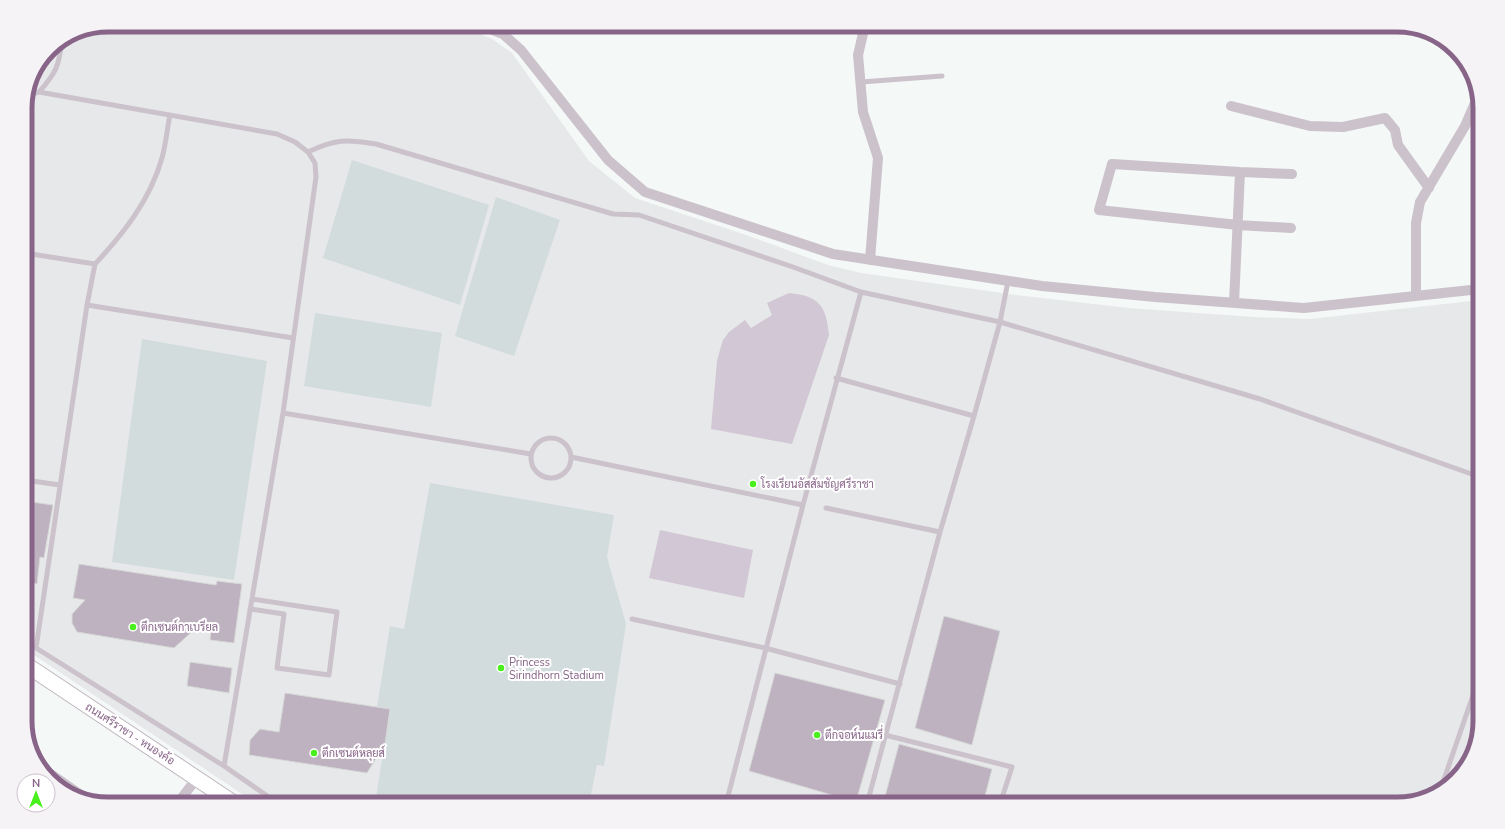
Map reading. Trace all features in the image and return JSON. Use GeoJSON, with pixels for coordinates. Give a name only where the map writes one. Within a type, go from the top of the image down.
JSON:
{"type":"FeatureCollection","features":[{"type":"Feature","properties":{"kind":"main road","name":"ถนนศรีราชา - หนองค้อ"},"geometry":{"type":"LineString","coordinates":[[32,669],[225,797]]}},
{"type":"Feature","properties":{"kind":"street"},"geometry":{"type":"LineString","coordinates":[[498,32],[503,34],[522,50],[608,160],[645,192],[833,254],[1042,286],[1304,308],[1473,290]]}},
{"type":"Feature","properties":{"kind":"street"},"geometry":{"type":"LineString","coordinates":[[863,32],[858,55],[864,112],[878,158],[870,260]]}},
{"type":"Feature","properties":{"kind":"street"},"geometry":{"type":"LineString","coordinates":[[1231,106],[1310,126],[1343,127],[1385,118],[1395,130],[1398,145],[1429,188]]}},
{"type":"Feature","properties":{"kind":"street"},"geometry":{"type":"LineString","coordinates":[[1416,296],[1416,223],[1420,202],[1465,126],[1473,108]]}},
{"type":"Feature","properties":{"kind":"street"},"geometry":{"type":"LineString","coordinates":[[1291,228],[1238,225],[1099,210],[1112,164],[1292,174]]}},
{"type":"Feature","properties":{"kind":"street"},"geometry":{"type":"LineString","coordinates":[[1234,303],[1240,172]]}},
{"type":"Feature","properties":{"kind":"street"},"geometry":{"type":"LineString","coordinates":[[182,797],[197,778]]}},
{"type":"Feature","properties":{"kind":"lane"},"geometry":{"type":"LineString","coordinates":[[39,92],[56,70],[60,59],[61,49]]}},
{"type":"Feature","properties":{"kind":"lane"},"geometry":{"type":"LineString","coordinates":[[861,82],[942,76]]}},
{"type":"Feature","properties":{"kind":"lane"},"geometry":{"type":"LineString","coordinates":[[34,94],[39,92],[277,134],[294,142],[308,152],[315,163],[316,178],[283,413],[224,766]]}},
{"type":"Feature","properties":{"kind":"lane"},"geometry":{"type":"LineString","coordinates":[[36,648],[87,305],[95,264],[116,242],[138,212],[149,192],[162,158],[170,115]]}},
{"type":"Feature","properties":{"kind":"lane"},"geometry":{"type":"LineString","coordinates":[[308,152],[325,144],[339,141],[357,141],[376,144],[613,214],[639,215],[793,267],[861,292],[1000,322],[1260,398],[1473,474]]}},
{"type":"Feature","properties":{"kind":"lane"},"geometry":{"type":"LineString","coordinates":[[32,254],[95,264]]}},
{"type":"Feature","properties":{"kind":"lane"},"geometry":{"type":"LineString","coordinates":[[869,797],[940,532],[1000,322],[1008,281]]}},
{"type":"Feature","properties":{"kind":"lane"},"geometry":{"type":"LineString","coordinates":[[728,797],[836,378],[861,292]]}},
{"type":"Feature","properties":{"kind":"lane"},"geometry":{"type":"LineString","coordinates":[[87,305],[293,338]]}},
{"type":"Feature","properties":{"kind":"lane"},"geometry":{"type":"LineString","coordinates":[[836,378],[974,416]]}},
{"type":"Feature","properties":{"kind":"lane"},"geometry":{"type":"LineString","coordinates":[[283,413],[531,454]]}},
{"type":"Feature","properties":{"kind":"lane"},"geometry":{"type":"LineString","coordinates":[[556,439],[566,445],[570,451],[571,457],[568,470],[556,478],[550,478],[543,477],[537,473],[533,467],[531,454],[538,443],[543,440],[556,439]]}},
{"type":"Feature","properties":{"kind":"lane"},"geometry":{"type":"LineString","coordinates":[[571,457],[803,505]]}},
{"type":"Feature","properties":{"kind":"lane"},"geometry":{"type":"LineString","coordinates":[[32,481],[60,485]]}},
{"type":"Feature","properties":{"kind":"lane"},"geometry":{"type":"LineString","coordinates":[[826,508],[940,532]]}},
{"type":"Feature","properties":{"kind":"lane"},"geometry":{"type":"LineString","coordinates":[[250,609],[284,614],[277,668],[329,675],[337,612],[252,599]]}},
{"type":"Feature","properties":{"kind":"lane"},"geometry":{"type":"LineString","coordinates":[[632,619],[766,648],[900,684]]}},
{"type":"Feature","properties":{"kind":"lane"},"geometry":{"type":"LineString","coordinates":[[32,645],[224,766],[269,797]]}},
{"type":"Feature","properties":{"kind":"lane"},"geometry":{"type":"LineString","coordinates":[[1444,781],[1473,695]]}},
{"type":"Feature","properties":{"kind":"lane"},"geometry":{"type":"LineString","coordinates":[[885,735],[1012,767],[1002,797]]}},
{"type":"Feature","properties":{"kind":"shaded area","name":"โรงเรียนอัสสัมชัญศรีราชา"},"geometry":{"type":"Polygon","coordinates":[[[108,32],[476,32],[492,39],[512,53],[589,161],[635,198],[746,235],[828,265],[861,273],[1016,295],[1128,308],[1254,317],[1310,319],[1473,301],[1473,720],[1470,740],[1463,759],[1451,775],[1435,787],[1426,791],[1396,797],[247,797],[32,654],[32,103],[38,79],[42,70],[54,54],[70,42],[79,38],[108,32]]]}},
{"type":"Feature","properties":{"kind":"shaded area"},"geometry":{"type":"Polygon","coordinates":[[[352,160],[489,205],[460,305],[323,258],[352,160]]]}},
{"type":"Feature","properties":{"kind":"shaded area"},"geometry":{"type":"Polygon","coordinates":[[[496,197],[560,220],[514,356],[455,336],[496,197]]]}},
{"type":"Feature","properties":{"kind":"shaded area"},"geometry":{"type":"Polygon","coordinates":[[[789,293],[808,297],[820,304],[826,317],[829,335],[792,444],[711,429],[717,361],[723,340],[729,332],[745,320],[751,328],[772,315],[767,303],[789,293]]]}},
{"type":"Feature","properties":{"kind":"shaded area"},"geometry":{"type":"Polygon","coordinates":[[[315,313],[442,333],[431,407],[304,386],[315,313]]]}},
{"type":"Feature","properties":{"kind":"shaded area"},"geometry":{"type":"Polygon","coordinates":[[[142,339],[267,361],[234,580],[112,562],[142,339]]]}},
{"type":"Feature","properties":{"kind":"shaded area","name":"Princess Sirindhorn Stadium"},"geometry":{"type":"Polygon","coordinates":[[[430,483],[614,515],[607,557],[626,624],[604,766],[597,765],[590,797],[376,797],[390,709],[377,707],[390,626],[404,629],[430,483]]]}},
{"type":"Feature","properties":{"kind":"shaded area"},"geometry":{"type":"Polygon","coordinates":[[[660,530],[753,550],[744,598],[649,578],[660,530]]]}},
{"type":"Feature","properties":{"kind":"building"},"geometry":{"type":"Polygon","coordinates":[[[32,502],[53,505],[44,558],[40,557],[37,584],[32,583],[32,502]]]}},
{"type":"Feature","properties":{"kind":"building"},"geometry":{"type":"Polygon","coordinates":[[[79,564],[216,585],[217,581],[242,584],[234,643],[210,640],[211,629],[195,629],[174,648],[77,632],[72,623],[72,614],[85,600],[73,598],[79,564]]]}},
{"type":"Feature","properties":{"kind":"building"},"geometry":{"type":"Polygon","coordinates":[[[944,616],[1000,631],[972,745],[915,728],[944,616]]]}},
{"type":"Feature","properties":{"kind":"building"},"geometry":{"type":"Polygon","coordinates":[[[190,662],[232,668],[229,693],[187,686],[190,662]]]}},
{"type":"Feature","properties":{"kind":"building","name":"ตึกจอห์นแมรี่"},"geometry":{"type":"Polygon","coordinates":[[[775,673],[885,700],[857,797],[839,797],[749,771],[775,673]]]}},
{"type":"Feature","properties":{"kind":"building"},"geometry":{"type":"Polygon","coordinates":[[[285,693],[390,709],[385,744],[367,773],[249,755],[250,740],[260,729],[279,732],[285,693]]]}},
{"type":"Feature","properties":{"kind":"building"},"geometry":{"type":"Polygon","coordinates":[[[899,744],[992,769],[985,797],[885,797],[899,744]]]}},
{"type":"Feature","properties":{"kind":"place","name":"โรงเรียนอัสสัมชัญศรีราชา"},"geometry":{"type":"Point","coordinates":[753,484]}},
{"type":"Feature","properties":{"kind":"place","name":"ตึกเซนต์กาเบรียล"},"geometry":{"type":"Point","coordinates":[133,627]}},
{"type":"Feature","properties":{"kind":"place","name":"Princess Sirindhorn Stadium"},"geometry":{"type":"Point","coordinates":[501,668]}},
{"type":"Feature","properties":{"kind":"place","name":"ตึกจอห์นแมรี่"},"geometry":{"type":"Point","coordinates":[817,735]}},
{"type":"Feature","properties":{"kind":"place","name":"ตึกเซนต์หลุยส์"},"geometry":{"type":"Point","coordinates":[314,753]}}]}
